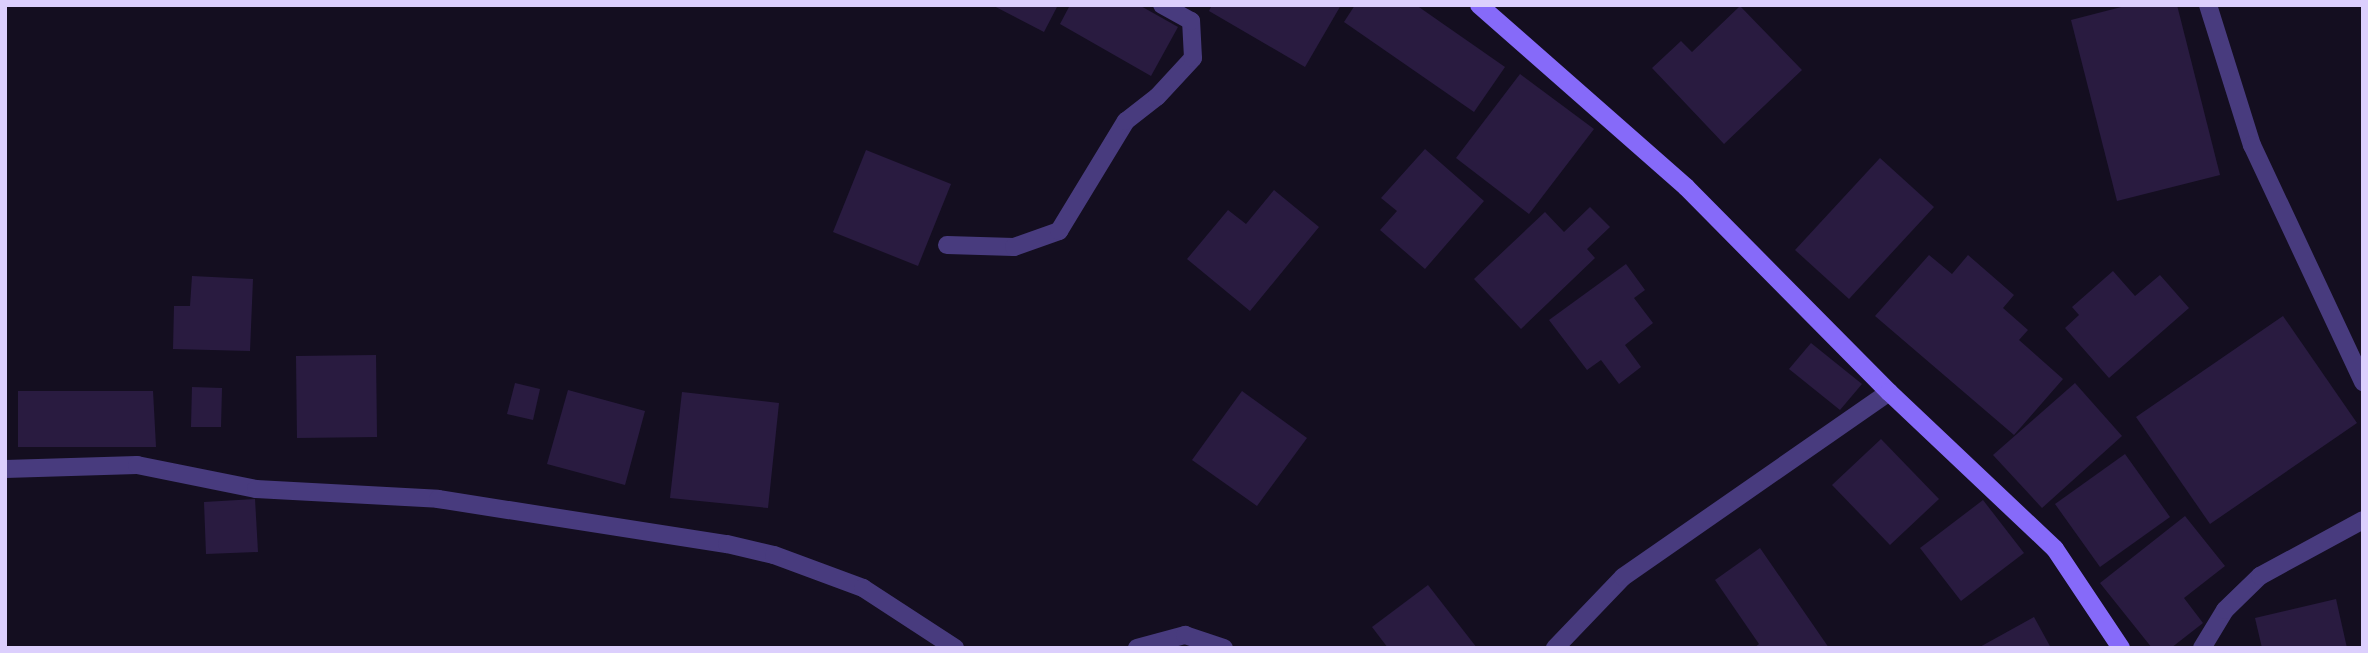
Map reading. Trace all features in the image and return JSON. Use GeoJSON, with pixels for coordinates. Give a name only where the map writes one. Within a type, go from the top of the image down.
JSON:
{"type":"FeatureCollection","features":[{"type":"Feature","properties":{"kind":"street"},"geometry":{"type":"LineString","coordinates":[[947,245],[1014,247],[1059,231],[1126,121],[1157,97],[1193,58],[1191,21],[1162,5]]}},
{"type":"Feature","properties":{"kind":"street"},"geometry":{"type":"LineString","coordinates":[[1479,5],[1686,187],[1889,392],[2055,549],[2121,648]]}},
{"type":"Feature","properties":{"kind":"street"},"geometry":{"type":"LineString","coordinates":[[2208,5],[2252,145],[2363,383]]}},
{"type":"Feature","properties":{"kind":"street"},"geometry":{"type":"LineString","coordinates":[[1555,648],[1623,577],[1889,392]]}},
{"type":"Feature","properties":{"kind":"street"},"geometry":{"type":"LineString","coordinates":[[5,469],[137,466],[256,489],[438,499],[727,544],[774,555],[863,588],[955,648]]}},
{"type":"Feature","properties":{"kind":"street"},"geometry":{"type":"LineString","coordinates":[[2202,648],[2225,610],[2260,576],[2363,520]]}},
{"type":"Feature","properties":{"kind":"street"},"geometry":{"type":"LineString","coordinates":[[1137,648],[1185,635],[1224,648]]}},
{"type":"Feature","properties":{"kind":"building"},"geometry":{"type":"Polygon","coordinates":[[[992,5],[1058,5],[1044,32],[992,5]]]}},
{"type":"Feature","properties":{"kind":"building"},"geometry":{"type":"Polygon","coordinates":[[[1070,5],[1139,5],[1178,27],[1151,76],[1060,24],[1070,5]]]}},
{"type":"Feature","properties":{"kind":"building"},"geometry":{"type":"Polygon","coordinates":[[[1212,5],[1341,5],[1305,67],[1209,11],[1212,5]]]}},
{"type":"Feature","properties":{"kind":"building"},"geometry":{"type":"Polygon","coordinates":[[[1355,5],[1416,5],[1505,67],[1474,112],[1344,22],[1355,5]]]}},
{"type":"Feature","properties":{"kind":"building"},"geometry":{"type":"Polygon","coordinates":[[[2129,5],[2177,5],[2220,175],[2117,201],[2071,20],[2129,5]]]}},
{"type":"Feature","properties":{"kind":"building"},"geometry":{"type":"Polygon","coordinates":[[[1740,6],[1802,70],[1724,144],[1652,68],[1681,41],[1692,52],[1740,6]]]}},
{"type":"Feature","properties":{"kind":"building"},"geometry":{"type":"Polygon","coordinates":[[[1520,74],[1594,129],[1529,214],[1456,158],[1520,74]]]}},
{"type":"Feature","properties":{"kind":"building"},"geometry":{"type":"Polygon","coordinates":[[[1425,149],[1484,201],[1425,269],[1380,230],[1397,211],[1381,198],[1425,149]]]}},
{"type":"Feature","properties":{"kind":"building"},"geometry":{"type":"Polygon","coordinates":[[[866,150],[951,184],[918,266],[833,232],[866,150]]]}},
{"type":"Feature","properties":{"kind":"building"},"geometry":{"type":"Polygon","coordinates":[[[1880,158],[1934,207],[1849,299],[1795,250],[1880,158]]]}},
{"type":"Feature","properties":{"kind":"building"},"geometry":{"type":"Polygon","coordinates":[[[1274,190],[1319,227],[1250,311],[1187,259],[1228,210],[1246,224],[1274,190]]]}},
{"type":"Feature","properties":{"kind":"building"},"geometry":{"type":"Polygon","coordinates":[[[1590,207],[1610,227],[1587,249],[1595,258],[1521,329],[1474,279],[1545,212],[1564,232],[1590,207]]]}},
{"type":"Feature","properties":{"kind":"building"},"geometry":{"type":"Polygon","coordinates":[[[1929,255],[1952,274],[1968,255],[2014,295],[2003,308],[2028,330],[2019,340],[2063,379],[2014,435],[1875,316],[1929,255]]]}},
{"type":"Feature","properties":{"kind":"building"},"geometry":{"type":"Polygon","coordinates":[[[1626,264],[1645,290],[1634,298],[1653,323],[1625,345],[1641,367],[1619,384],[1601,360],[1587,370],[1549,320],[1626,264]]]}},
{"type":"Feature","properties":{"kind":"building"},"geometry":{"type":"Polygon","coordinates":[[[2113,271],[2135,296],[2160,275],[2189,308],[2109,378],[2065,328],[2079,315],[2072,307],[2113,271]]]}},
{"type":"Feature","properties":{"kind":"building"},"geometry":{"type":"Polygon","coordinates":[[[192,276],[253,279],[250,351],[173,349],[174,306],[190,306],[192,276]]]}},
{"type":"Feature","properties":{"kind":"building"},"geometry":{"type":"Polygon","coordinates":[[[2283,316],[2357,423],[2210,524],[2136,417],[2283,316]]]}},
{"type":"Feature","properties":{"kind":"building"},"geometry":{"type":"Polygon","coordinates":[[[1811,343],[1862,384],[1840,410],[1789,369],[1811,343]]]}},
{"type":"Feature","properties":{"kind":"building"},"geometry":{"type":"Polygon","coordinates":[[[376,355],[377,437],[297,438],[296,356],[376,355]]]}},
{"type":"Feature","properties":{"kind":"building"},"geometry":{"type":"Polygon","coordinates":[[[515,383],[540,389],[533,420],[507,414],[515,383]]]}},
{"type":"Feature","properties":{"kind":"building"},"geometry":{"type":"Polygon","coordinates":[[[2075,383],[2122,436],[2042,508],[1993,455],[2075,383]]]}},
{"type":"Feature","properties":{"kind":"building"},"geometry":{"type":"Polygon","coordinates":[[[192,387],[222,388],[221,427],[191,427],[192,387]]]}},
{"type":"Feature","properties":{"kind":"building"},"geometry":{"type":"Polygon","coordinates":[[[568,390],[645,411],[625,485],[547,464],[568,390]]]}},
{"type":"Feature","properties":{"kind":"building"},"geometry":{"type":"Polygon","coordinates":[[[18,391],[153,391],[156,447],[18,447],[18,391]]]}},
{"type":"Feature","properties":{"kind":"building"},"geometry":{"type":"Polygon","coordinates":[[[1242,391],[1307,438],[1257,506],[1192,460],[1242,391]]]}},
{"type":"Feature","properties":{"kind":"building"},"geometry":{"type":"Polygon","coordinates":[[[682,392],[779,403],[768,508],[670,498],[682,392]]]}},
{"type":"Feature","properties":{"kind":"building"},"geometry":{"type":"Polygon","coordinates":[[[1881,439],[1939,499],[1890,545],[1832,485],[1881,439]]]}},
{"type":"Feature","properties":{"kind":"building"},"geometry":{"type":"Polygon","coordinates":[[[2125,454],[2170,517],[2100,567],[2055,504],[2125,454]]]}},
{"type":"Feature","properties":{"kind":"building"},"geometry":{"type":"Polygon","coordinates":[[[255,499],[258,552],[206,554],[204,502],[255,499]]]}},
{"type":"Feature","properties":{"kind":"building"},"geometry":{"type":"Polygon","coordinates":[[[1983,500],[2024,553],[1961,601],[1920,548],[1983,500]]]}},
{"type":"Feature","properties":{"kind":"building"},"geometry":{"type":"Polygon","coordinates":[[[2185,516],[2225,566],[2184,598],[2203,623],[2171,648],[2152,648],[2100,583],[2185,516]]]}},
{"type":"Feature","properties":{"kind":"building"},"geometry":{"type":"Polygon","coordinates":[[[1760,548],[1829,648],[1754,648],[1759,644],[1715,580],[1760,548]]]}},
{"type":"Feature","properties":{"kind":"building"},"geometry":{"type":"Polygon","coordinates":[[[1428,585],[1477,648],[1388,648],[1372,627],[1428,585]]]}},
{"type":"Feature","properties":{"kind":"building"},"geometry":{"type":"Polygon","coordinates":[[[2336,599],[2347,648],[2262,648],[2255,618],[2336,599]]]}},
{"type":"Feature","properties":{"kind":"building"},"geometry":{"type":"Polygon","coordinates":[[[2034,617],[2051,648],[1978,648],[2034,617]]]}}]}
